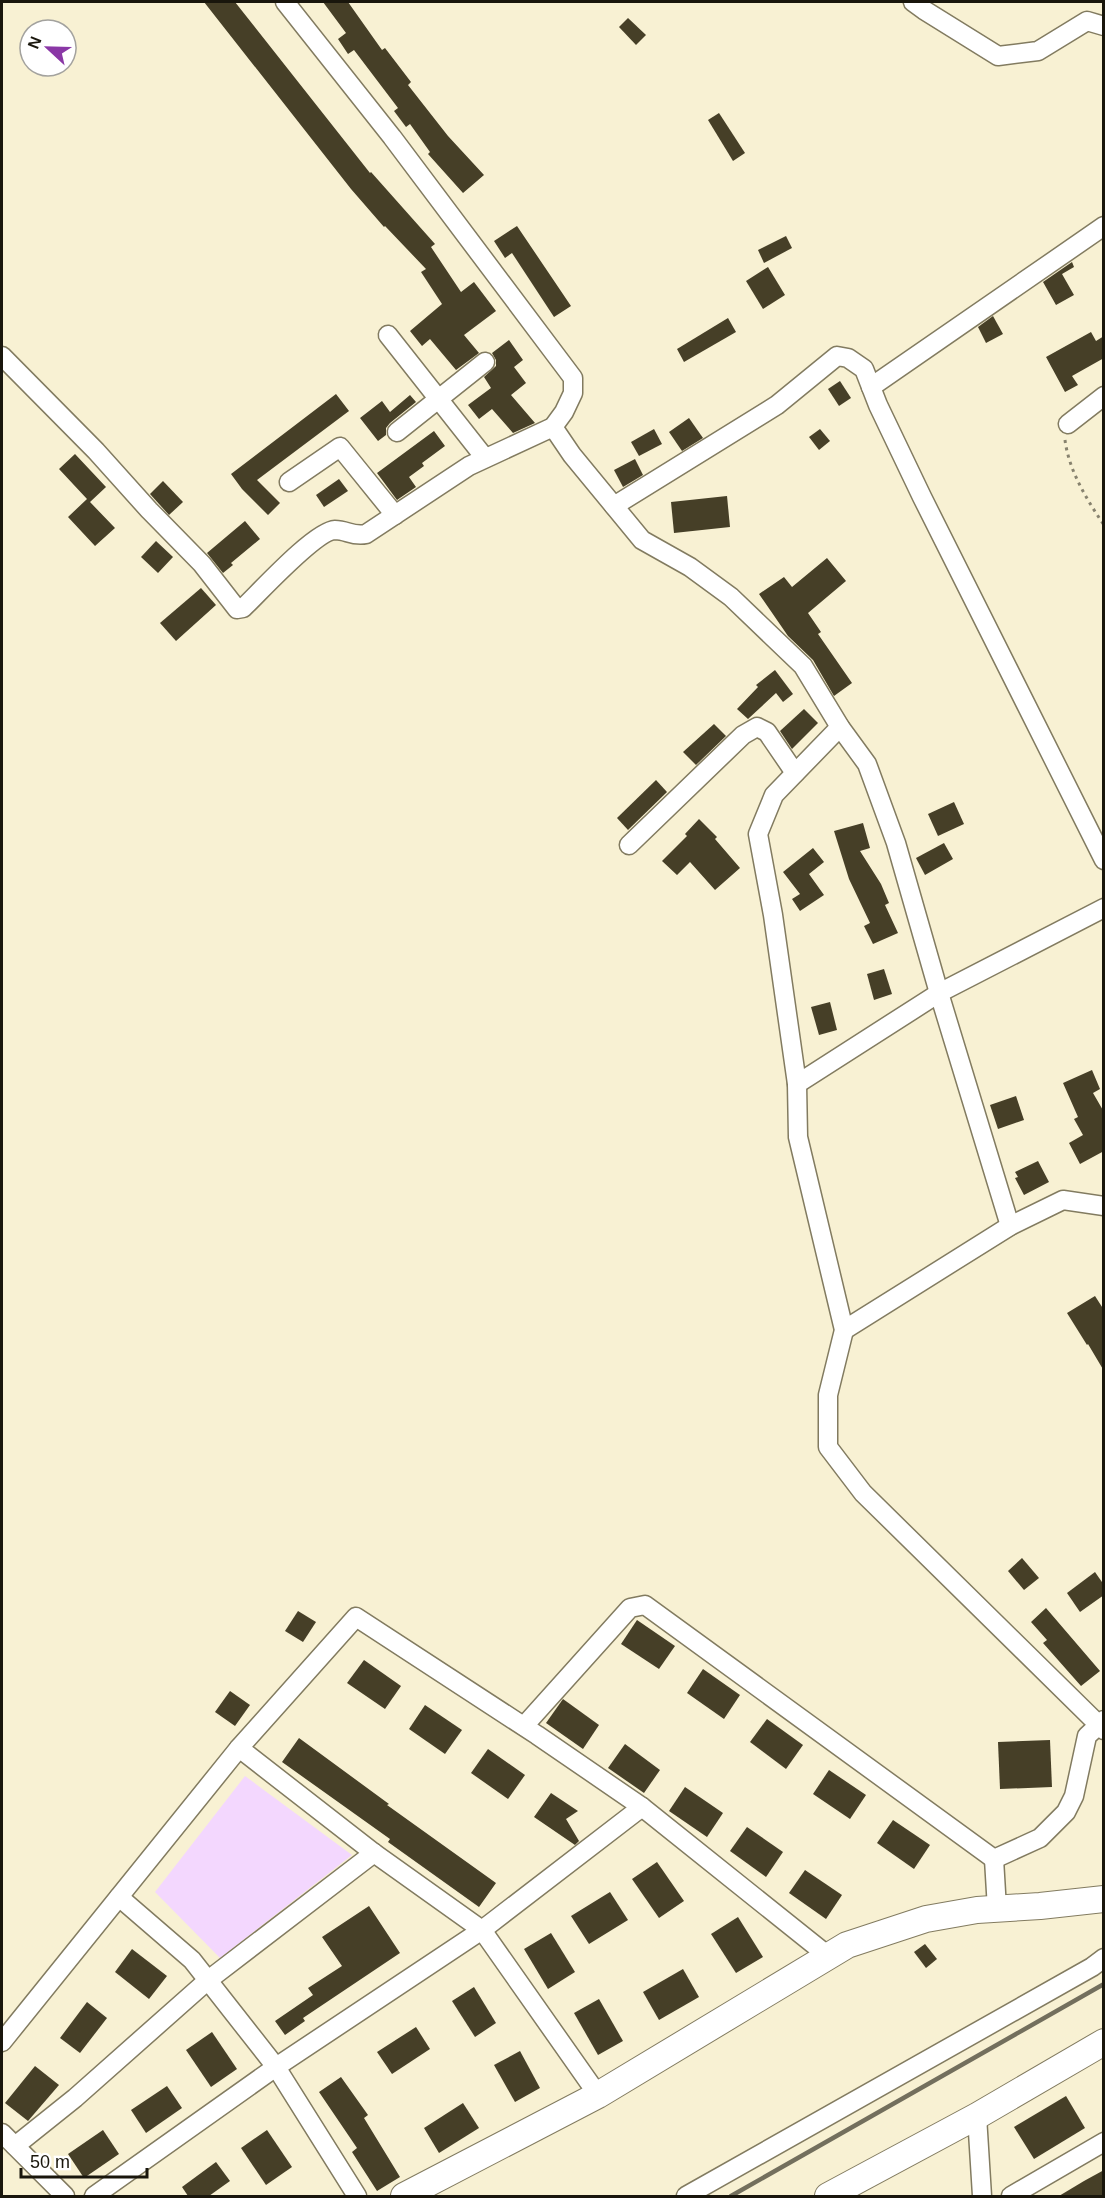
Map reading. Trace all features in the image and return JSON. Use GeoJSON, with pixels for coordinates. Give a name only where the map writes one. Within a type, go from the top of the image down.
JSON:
{"type":"FeatureCollection","features":[{"type":"Feature","properties":{"kind":"street"},"geometry":{"type":"LineString","coordinates":[[2,356],[96,451],[202,564],[237,609],[243,608],[312,541],[326,532],[335,530],[358,536],[366,534],[485,458],[553,427],[564,412],[573,393],[573,378],[392,137],[285,2]]}},
{"type":"Feature","properties":{"kind":"street"},"geometry":{"type":"LineString","coordinates":[[913,2],[998,56],[1038,51],[1087,21],[1104,26]]}},
{"type":"Feature","properties":{"kind":"street"},"geometry":{"type":"LineString","coordinates":[[871,387],[1104,226]]}},
{"type":"Feature","properties":{"kind":"street"},"geometry":{"type":"LineString","coordinates":[[388,335],[485,458]]}},
{"type":"Feature","properties":{"kind":"street"},"geometry":{"type":"LineString","coordinates":[[614,506],[777,405],[837,356],[848,358],[864,369],[922,497],[1104,860]]}},
{"type":"Feature","properties":{"kind":"street"},"geometry":{"type":"LineString","coordinates":[[397,432],[485,362]]}},
{"type":"Feature","properties":{"kind":"street"},"geometry":{"type":"LineString","coordinates":[[1068,424],[1104,396]]}},
{"type":"Feature","properties":{"kind":"street"},"geometry":{"type":"LineString","coordinates":[[553,427],[572,455],[642,540],[690,567],[731,597],[803,666],[840,727],[867,764],[896,843],[1010,1226]]}},
{"type":"Feature","properties":{"kind":"street"},"geometry":{"type":"LineString","coordinates":[[289,482],[340,447],[395,515]]}},
{"type":"Feature","properties":{"kind":"street"},"geometry":{"type":"LineString","coordinates":[[629,846],[743,735],[757,727],[767,732],[795,773]]}},
{"type":"Feature","properties":{"kind":"street"},"geometry":{"type":"LineString","coordinates":[[840,727],[774,795],[758,834],[773,915],[796,1084],[798,1137],[844,1330],[828,1395],[828,1448],[863,1493],[1102,1725],[1087,1736],[1074,1796],[1066,1812],[1040,1838],[994,1859]]}},
{"type":"Feature","properties":{"kind":"street"},"geometry":{"type":"LineString","coordinates":[[796,1084],[939,993],[1104,908]]}},
{"type":"Feature","properties":{"kind":"street"},"geometry":{"type":"LineString","coordinates":[[844,1330],[1010,1226],[1063,1200],[1103,1208]]}},
{"type":"Feature","properties":{"kind":"street"},"geometry":{"type":"LineString","coordinates":[[524,1726],[630,1608],[645,1605],[994,1859]]}},
{"type":"Feature","properties":{"kind":"street"},"geometry":{"type":"LineString","coordinates":[[2,2042],[239,1748],[356,1617],[524,1726],[642,1807],[827,1955]]}},
{"type":"Feature","properties":{"kind":"street"},"geometry":{"type":"LineString","coordinates":[[239,1748],[374,1853],[482,1930],[598,2094]]}},
{"type":"Feature","properties":{"kind":"street"},"geometry":{"type":"LineString","coordinates":[[94,2196],[276,2067],[482,1930],[642,1807]]}},
{"type":"Feature","properties":{"kind":"street"},"geometry":{"type":"LineString","coordinates":[[15,2146],[75,2098],[207,1981],[374,1853]]}},
{"type":"Feature","properties":{"kind":"street"},"geometry":{"type":"LineString","coordinates":[[994,1859],[997,1909]]}},
{"type":"Feature","properties":{"kind":"street"},"geometry":{"type":"LineString","coordinates":[[119,1897],[192,1960],[276,2067],[357,2196]]}},
{"type":"Feature","properties":{"kind":"street"},"geometry":{"type":"LineString","coordinates":[[404,2196],[598,2094],[846,1945],[926,1919],[997,1909],[1104,1899]]}},
{"type":"Feature","properties":{"kind":"street"},"geometry":{"type":"LineString","coordinates":[[686,2196],[1092,1967],[1104,1958]]}},
{"type":"Feature","properties":{"kind":"street"},"geometry":{"type":"LineString","coordinates":[[828,2196],[978,2115],[1104,2042]]}},
{"type":"Feature","properties":{"kind":"street"},"geometry":{"type":"LineString","coordinates":[[978,2115],[982,2196]]}},
{"type":"Feature","properties":{"kind":"street"},"geometry":{"type":"LineString","coordinates":[[2,2133],[65,2196]]}},
{"type":"Feature","properties":{"kind":"street"},"geometry":{"type":"LineString","coordinates":[[1011,2196],[1104,2142]]}},
{"type":"Feature","properties":{"kind":"path"},"geometry":{"type":"LineString","coordinates":[[1068,424],[1064,433],[1066,450],[1082,490],[1104,525]]}},
{"type":"Feature","properties":{"kind":"shaded area"},"geometry":{"type":"Polygon","coordinates":[[[245,1776],[352,1855],[220,1958],[155,1892],[245,1776]]]}},
{"type":"Feature","properties":{"kind":"building"},"geometry":{"type":"Polygon","coordinates":[[[204,2],[235,2],[370,173],[435,244],[431,247],[461,292],[474,282],[496,311],[464,335],[479,353],[456,370],[430,339],[422,346],[410,331],[442,304],[421,272],[426,269],[384,227],[351,189],[204,2]]]}},
{"type":"Feature","properties":{"kind":"building"},"geometry":{"type":"Polygon","coordinates":[[[323,2],[348,2],[382,50],[385,48],[411,82],[408,85],[448,136],[484,175],[463,193],[428,154],[430,152],[410,124],[406,127],[394,111],[398,108],[354,50],[348,54],[338,39],[346,33],[323,2]]]}},
{"type":"Feature","properties":{"kind":"building"},"geometry":{"type":"Polygon","coordinates":[[[628,18],[646,35],[636,45],[619,27],[628,18]]]}},
{"type":"Feature","properties":{"kind":"building"},"geometry":{"type":"Polygon","coordinates":[[[719,113],[745,153],[733,161],[708,120],[719,113]]]}},
{"type":"Feature","properties":{"kind":"building"},"geometry":{"type":"Polygon","coordinates":[[[517,226],[571,306],[554,317],[512,253],[505,258],[494,241],[517,226]]]}},
{"type":"Feature","properties":{"kind":"building"},"geometry":{"type":"Polygon","coordinates":[[[786,236],[792,248],[764,263],[758,250],[786,236]]]}},
{"type":"Feature","properties":{"kind":"building"},"geometry":{"type":"Polygon","coordinates":[[[1072,262],[1074,267],[1062,274],[1074,295],[1056,305],[1043,282],[1072,262]]]}},
{"type":"Feature","properties":{"kind":"building"},"geometry":{"type":"Polygon","coordinates":[[[768,267],[785,295],[763,309],[746,281],[768,267]]]}},
{"type":"Feature","properties":{"kind":"building"},"geometry":{"type":"Polygon","coordinates":[[[993,316],[1003,334],[986,343],[978,327],[993,316]]]}},
{"type":"Feature","properties":{"kind":"building"},"geometry":{"type":"Polygon","coordinates":[[[728,318],[736,332],[684,362],[677,349],[728,318]]]}},
{"type":"Feature","properties":{"kind":"building"},"geometry":{"type":"Polygon","coordinates":[[[1091,332],[1096,341],[1104,336],[1104,358],[1072,376],[1078,385],[1065,392],[1046,357],[1091,332]]]}},
{"type":"Feature","properties":{"kind":"building"},"geometry":{"type":"Polygon","coordinates":[[[509,340],[523,360],[514,367],[526,383],[511,395],[535,423],[513,433],[492,409],[479,419],[468,405],[491,388],[484,377],[496,366],[492,353],[509,340]]]}},
{"type":"Feature","properties":{"kind":"building"},"geometry":{"type":"Polygon","coordinates":[[[840,381],[851,398],[839,406],[828,389],[840,381]]]}},
{"type":"Feature","properties":{"kind":"building"},"geometry":{"type":"Polygon","coordinates":[[[336,394],[349,411],[257,480],[280,503],[268,515],[242,489],[231,474],[336,394]]]}},
{"type":"Feature","properties":{"kind":"building"},"geometry":{"type":"Polygon","coordinates":[[[410,395],[416,402],[390,423],[386,428],[386,435],[378,441],[360,418],[382,401],[390,412],[410,395]]]}},
{"type":"Feature","properties":{"kind":"building"},"geometry":{"type":"Polygon","coordinates":[[[689,418],[703,438],[682,451],[669,432],[689,418]]]}},
{"type":"Feature","properties":{"kind":"building"},"geometry":{"type":"Polygon","coordinates":[[[654,429],[662,444],[639,456],[631,442],[654,429]]]}},
{"type":"Feature","properties":{"kind":"building"},"geometry":{"type":"Polygon","coordinates":[[[820,429],[830,441],[819,450],[809,437],[820,429]]]}},
{"type":"Feature","properties":{"kind":"building"},"geometry":{"type":"Polygon","coordinates":[[[434,431],[445,446],[422,463],[424,466],[409,477],[416,487],[397,500],[377,473],[434,431]]]}},
{"type":"Feature","properties":{"kind":"building"},"geometry":{"type":"Polygon","coordinates":[[[75,454],[106,487],[90,502],[115,528],[95,546],[68,517],[87,499],[59,469],[75,454]]]}},
{"type":"Feature","properties":{"kind":"building"},"geometry":{"type":"Polygon","coordinates":[[[635,459],[643,475],[623,487],[614,470],[635,459]]]}},
{"type":"Feature","properties":{"kind":"building"},"geometry":{"type":"Polygon","coordinates":[[[339,479],[348,491],[324,507],[316,495],[339,479]]]}},
{"type":"Feature","properties":{"kind":"building"},"geometry":{"type":"Polygon","coordinates":[[[163,481],[183,502],[169,515],[150,494],[163,481]]]}},
{"type":"Feature","properties":{"kind":"building"},"geometry":{"type":"Polygon","coordinates":[[[727,496],[730,527],[674,533],[671,502],[727,496]]]}},
{"type":"Feature","properties":{"kind":"building"},"geometry":{"type":"Polygon","coordinates":[[[245,521],[260,539],[231,563],[233,565],[223,573],[207,553],[245,521]]]}},
{"type":"Feature","properties":{"kind":"building"},"geometry":{"type":"Polygon","coordinates":[[[156,541],[173,557],[158,573],[141,557],[156,541]]]}},
{"type":"Feature","properties":{"kind":"building"},"geometry":{"type":"Polygon","coordinates":[[[827,558],[846,581],[808,613],[821,632],[818,634],[852,683],[834,696],[813,660],[788,636],[759,594],[784,577],[792,587],[827,558]]]}},
{"type":"Feature","properties":{"kind":"building"},"geometry":{"type":"Polygon","coordinates":[[[201,588],[216,605],[176,641],[160,623],[201,588]]]}},
{"type":"Feature","properties":{"kind":"building"},"geometry":{"type":"Polygon","coordinates":[[[775,670],[793,694],[783,702],[776,693],[748,719],[737,709],[758,687],[756,685],[775,670]]]}},
{"type":"Feature","properties":{"kind":"building"},"geometry":{"type":"Polygon","coordinates":[[[804,709],[818,723],[792,749],[780,731],[804,709]]]}},
{"type":"Feature","properties":{"kind":"building"},"geometry":{"type":"Polygon","coordinates":[[[714,724],[726,736],[696,765],[683,752],[714,724]]]}},
{"type":"Feature","properties":{"kind":"building"},"geometry":{"type":"Polygon","coordinates":[[[656,780],[667,792],[628,830],[617,818],[656,780]]]}},
{"type":"Feature","properties":{"kind":"building"},"geometry":{"type":"Polygon","coordinates":[[[954,802],[964,824],[938,836],[928,814],[954,802]]]}},
{"type":"Feature","properties":{"kind":"building"},"geometry":{"type":"Polygon","coordinates":[[[699,819],[717,837],[715,839],[740,868],[715,890],[690,862],[677,875],[662,861],[687,836],[685,834],[699,819]]]}},
{"type":"Feature","properties":{"kind":"building"},"geometry":{"type":"Polygon","coordinates":[[[863,823],[870,848],[860,851],[881,884],[889,903],[885,905],[898,933],[873,944],[864,926],[870,923],[849,879],[834,831],[863,823]]]}},
{"type":"Feature","properties":{"kind":"building"},"geometry":{"type":"Polygon","coordinates":[[[944,843],[953,859],[925,875],[916,858],[944,843]]]}},
{"type":"Feature","properties":{"kind":"building"},"geometry":{"type":"Polygon","coordinates":[[[813,848],[824,862],[809,874],[824,895],[800,911],[792,899],[800,894],[783,872],[813,848]]]}},
{"type":"Feature","properties":{"kind":"building"},"geometry":{"type":"Polygon","coordinates":[[[884,969],[892,994],[874,1000],[867,974],[884,969]]]}},
{"type":"Feature","properties":{"kind":"building"},"geometry":{"type":"Polygon","coordinates":[[[830,1002],[837,1030],[819,1035],[811,1007],[830,1002]]]}},
{"type":"Feature","properties":{"kind":"building"},"geometry":{"type":"Polygon","coordinates":[[[1092,1070],[1100,1089],[1093,1093],[1104,1112],[1104,1151],[1080,1164],[1069,1143],[1083,1135],[1074,1119],[1078,1117],[1063,1083],[1092,1070]]]}},
{"type":"Feature","properties":{"kind":"building"},"geometry":{"type":"Polygon","coordinates":[[[1016,1096],[1024,1120],[998,1129],[990,1105],[1016,1096]]]}},
{"type":"Feature","properties":{"kind":"building"},"geometry":{"type":"Polygon","coordinates":[[[1038,1161],[1049,1182],[1024,1195],[1015,1178],[1018,1177],[1015,1172],[1038,1161]]]}},
{"type":"Feature","properties":{"kind":"building"},"geometry":{"type":"Polygon","coordinates":[[[1095,1296],[1104,1310],[1104,1371],[1067,1313],[1095,1296]]]}},
{"type":"Feature","properties":{"kind":"building"},"geometry":{"type":"Polygon","coordinates":[[[1022,1558],[1039,1578],[1024,1590],[1008,1571],[1022,1558]]]}},
{"type":"Feature","properties":{"kind":"building"},"geometry":{"type":"Polygon","coordinates":[[[1095,1572],[1104,1585],[1104,1595],[1080,1612],[1067,1593],[1095,1572]]]}},
{"type":"Feature","properties":{"kind":"building"},"geometry":{"type":"Polygon","coordinates":[[[1046,1608],[1100,1671],[1081,1686],[1043,1643],[1047,1640],[1031,1622],[1046,1608]]]}},
{"type":"Feature","properties":{"kind":"building"},"geometry":{"type":"Polygon","coordinates":[[[298,1611],[316,1622],[303,1642],[285,1631],[298,1611]]]}},
{"type":"Feature","properties":{"kind":"building"},"geometry":{"type":"Polygon","coordinates":[[[637,1620],[675,1646],[659,1669],[621,1644],[637,1620]]]}},
{"type":"Feature","properties":{"kind":"building"},"geometry":{"type":"Polygon","coordinates":[[[364,1660],[401,1686],[385,1709],[347,1683],[364,1660]]]}},
{"type":"Feature","properties":{"kind":"building"},"geometry":{"type":"Polygon","coordinates":[[[703,1669],[740,1695],[724,1719],[687,1693],[703,1669]]]}},
{"type":"Feature","properties":{"kind":"building"},"geometry":{"type":"Polygon","coordinates":[[[230,1691],[250,1705],[235,1726],[215,1712],[230,1691]]]}},
{"type":"Feature","properties":{"kind":"building"},"geometry":{"type":"Polygon","coordinates":[[[563,1699],[599,1725],[583,1749],[546,1723],[563,1699]]]}},
{"type":"Feature","properties":{"kind":"building"},"geometry":{"type":"Polygon","coordinates":[[[425,1705],[462,1730],[445,1754],[409,1729],[425,1705]]]}},
{"type":"Feature","properties":{"kind":"building"},"geometry":{"type":"Polygon","coordinates":[[[767,1719],[803,1745],[786,1769],[750,1742],[767,1719]]]}},
{"type":"Feature","properties":{"kind":"building"},"geometry":{"type":"Polygon","coordinates":[[[299,1738],[496,1883],[479,1907],[388,1842],[390,1839],[282,1762],[299,1738]]]}},
{"type":"Feature","properties":{"kind":"building"},"geometry":{"type":"Polygon","coordinates":[[[1050,1740],[1052,1787],[1000,1789],[998,1742],[1050,1740]]]}},
{"type":"Feature","properties":{"kind":"building"},"geometry":{"type":"Polygon","coordinates":[[[625,1744],[660,1770],[644,1793],[608,1768],[625,1744]]]}},
{"type":"Feature","properties":{"kind":"building"},"geometry":{"type":"Polygon","coordinates":[[[488,1749],[525,1775],[508,1799],[471,1773],[488,1749]]]}},
{"type":"Feature","properties":{"kind":"building"},"geometry":{"type":"Polygon","coordinates":[[[829,1770],[866,1795],[850,1819],[813,1794],[829,1770]]]}},
{"type":"Feature","properties":{"kind":"building"},"geometry":{"type":"Polygon","coordinates":[[[685,1787],[723,1813],[707,1837],[669,1811],[685,1787]]]}},
{"type":"Feature","properties":{"kind":"building"},"geometry":{"type":"Polygon","coordinates":[[[551,1793],[578,1811],[566,1819],[579,1841],[575,1845],[534,1817],[551,1793]]]}},
{"type":"Feature","properties":{"kind":"building"},"geometry":{"type":"Polygon","coordinates":[[[893,1820],[930,1845],[914,1869],[877,1843],[893,1820]]]}},
{"type":"Feature","properties":{"kind":"building"},"geometry":{"type":"Polygon","coordinates":[[[747,1827],[783,1852],[766,1877],[730,1851],[747,1827]]]}},
{"type":"Feature","properties":{"kind":"building"},"geometry":{"type":"Polygon","coordinates":[[[657,1862],[684,1901],[659,1918],[632,1879],[657,1862]]]}},
{"type":"Feature","properties":{"kind":"building"},"geometry":{"type":"Polygon","coordinates":[[[805,1870],[842,1895],[826,1919],[789,1893],[805,1870]]]}},
{"type":"Feature","properties":{"kind":"building"},"geometry":{"type":"Polygon","coordinates":[[[610,1892],[628,1920],[589,1944],[571,1916],[610,1892]]]}},
{"type":"Feature","properties":{"kind":"building"},"geometry":{"type":"Polygon","coordinates":[[[369,1906],[400,1953],[303,2018],[305,2021],[285,2035],[275,2021],[313,1995],[308,1988],[342,1966],[322,1937],[369,1906]]]}},
{"type":"Feature","properties":{"kind":"building"},"geometry":{"type":"Polygon","coordinates":[[[738,1917],[763,1957],[736,1973],[711,1934],[738,1917]]]}},
{"type":"Feature","properties":{"kind":"building"},"geometry":{"type":"Polygon","coordinates":[[[551,1933],[575,1972],[548,1989],[524,1949],[551,1933]]]}},
{"type":"Feature","properties":{"kind":"building"},"geometry":{"type":"Polygon","coordinates":[[[925,1944],[937,1959],[926,1968],[914,1952],[925,1944]]]}},
{"type":"Feature","properties":{"kind":"building"},"geometry":{"type":"Polygon","coordinates":[[[132,1949],[167,1976],[149,1999],[115,1972],[132,1949]]]}},
{"type":"Feature","properties":{"kind":"building"},"geometry":{"type":"Polygon","coordinates":[[[683,1969],[699,1997],[659,2020],[643,1992],[683,1969]]]}},
{"type":"Feature","properties":{"kind":"building"},"geometry":{"type":"Polygon","coordinates":[[[474,1987],[496,2023],[475,2037],[452,2001],[474,1987]]]}},
{"type":"Feature","properties":{"kind":"building"},"geometry":{"type":"Polygon","coordinates":[[[599,1999],[623,2041],[598,2055],[574,2013],[599,1999]]]}},
{"type":"Feature","properties":{"kind":"building"},"geometry":{"type":"Polygon","coordinates":[[[87,2002],[107,2018],[80,2053],[60,2038],[87,2002]]]}},
{"type":"Feature","properties":{"kind":"building"},"geometry":{"type":"Polygon","coordinates":[[[416,2027],[430,2049],[392,2074],[377,2052],[416,2027]]]}},
{"type":"Feature","properties":{"kind":"building"},"geometry":{"type":"Polygon","coordinates":[[[212,2032],[237,2069],[211,2087],[186,2050],[212,2032]]]}},
{"type":"Feature","properties":{"kind":"building"},"geometry":{"type":"Polygon","coordinates":[[[520,2051],[540,2088],[515,2102],[494,2065],[520,2051]]]}},
{"type":"Feature","properties":{"kind":"building"},"geometry":{"type":"Polygon","coordinates":[[[35,2066],[59,2085],[28,2121],[5,2103],[35,2066]]]}},
{"type":"Feature","properties":{"kind":"building"},"geometry":{"type":"Polygon","coordinates":[[[341,2077],[368,2115],[364,2118],[400,2177],[377,2191],[352,2152],[357,2148],[319,2092],[341,2077]]]}},
{"type":"Feature","properties":{"kind":"building"},"geometry":{"type":"Polygon","coordinates":[[[167,2086],[182,2108],[146,2133],[131,2110],[167,2086]]]}},
{"type":"Feature","properties":{"kind":"building"},"geometry":{"type":"Polygon","coordinates":[[[1066,2096],[1085,2128],[1034,2159],[1014,2127],[1066,2096]]]}},
{"type":"Feature","properties":{"kind":"building"},"geometry":{"type":"Polygon","coordinates":[[[463,2103],[479,2128],[439,2153],[424,2128],[463,2103]]]}},
{"type":"Feature","properties":{"kind":"building"},"geometry":{"type":"Polygon","coordinates":[[[103,2130],[119,2154],[84,2178],[68,2154],[103,2130]]]}},
{"type":"Feature","properties":{"kind":"building"},"geometry":{"type":"Polygon","coordinates":[[[267,2130],[292,2167],[266,2185],[241,2148],[267,2130]]]}},
{"type":"Feature","properties":{"kind":"building"},"geometry":{"type":"Polygon","coordinates":[[[216,2162],[230,2181],[209,2196],[188,2196],[182,2187],[216,2162]]]}},
{"type":"Feature","properties":{"kind":"building"},"geometry":{"type":"Polygon","coordinates":[[[1104,2170],[1104,2196],[1059,2196],[1084,2181],[1104,2170]]]}},
{"type":"Feature","properties":{"kind":"railway"},"geometry":{"type":"LineString","coordinates":[[731,2196],[1104,1984]]}}]}
